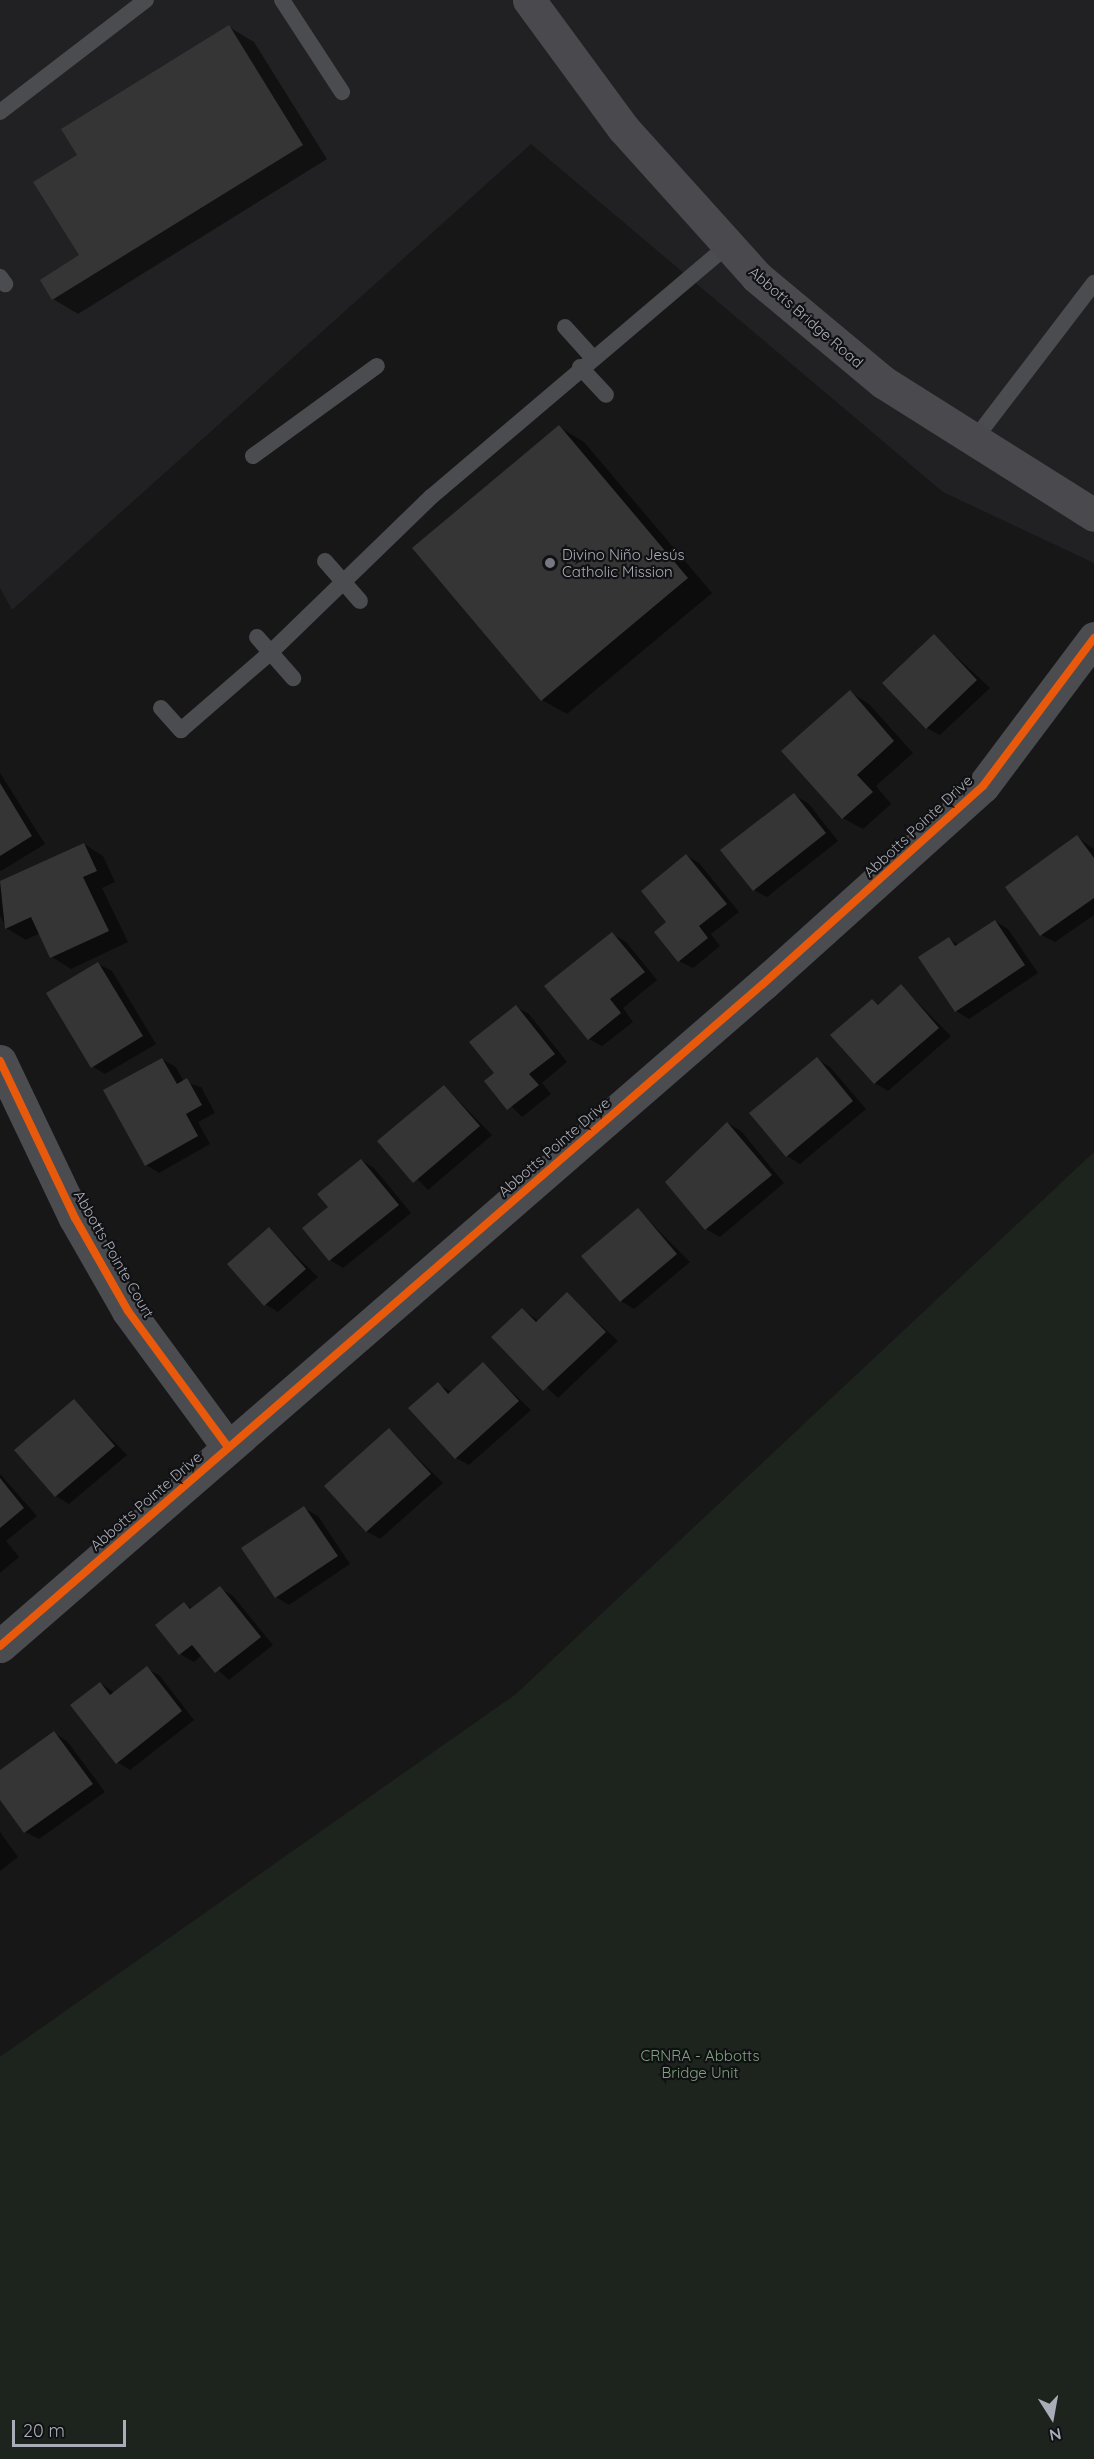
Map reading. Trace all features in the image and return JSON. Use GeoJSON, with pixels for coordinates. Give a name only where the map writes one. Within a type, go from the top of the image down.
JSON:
{"type":"FeatureCollection","features":[{"type":"Feature","properties":{"kind":"main road","name":"Abbotts Bridge Road"},"geometry":{"type":"LineString","coordinates":[[529,0],[623,128],[757,277],[883,382],[1094,515]]}},
{"type":"Feature","properties":{"kind":"street","name":"Abbotts Pointe Drive"},"geometry":{"type":"LineString","coordinates":[[0,1646],[772,976],[983,786],[1094,638]]}},
{"type":"Feature","properties":{"kind":"street","name":"Abbotts Pointe Court"},"geometry":{"type":"LineString","coordinates":[[3,1073],[75,1218],[128,1311],[228,1447]]}},
{"type":"Feature","properties":{"kind":"lane"},"geometry":{"type":"LineString","coordinates":[[0,112],[146,0]]}},
{"type":"Feature","properties":{"kind":"lane"},"geometry":{"type":"LineString","coordinates":[[282,0],[342,92]]}},
{"type":"Feature","properties":{"kind":"lane"},"geometry":{"type":"LineString","coordinates":[[161,708],[181,730],[271,652],[431,497],[586,362],[728,245]]}},
{"type":"Feature","properties":{"kind":"lane"},"geometry":{"type":"LineString","coordinates":[[975,440],[1094,283]]}},
{"type":"Feature","properties":{"kind":"lane"},"geometry":{"type":"LineString","coordinates":[[565,327],[606,395]]}},
{"type":"Feature","properties":{"kind":"lane"},"geometry":{"type":"LineString","coordinates":[[253,456],[377,366]]}},
{"type":"Feature","properties":{"kind":"lane"},"geometry":{"type":"LineString","coordinates":[[325,561],[360,601]]}},
{"type":"Feature","properties":{"kind":"lane"},"geometry":{"type":"LineString","coordinates":[[257,637],[293,678]]}},
{"type":"Feature","properties":{"kind":"shaded area"},"geometry":{"type":"Polygon","coordinates":[[[0,0],[1094,0],[1094,563],[943,492],[531,144],[12,610],[0,588],[0,0]]]}},
{"type":"Feature","properties":{"kind":"green space","name":"CRNRA - Abbotts Bridge Unit"},"geometry":{"type":"Polygon","coordinates":[[[1094,1152],[1094,2459],[0,2459],[0,2057],[516,1694],[1094,1152]]]}},
{"type":"Feature","properties":{"kind":"building"},"geometry":{"type":"Polygon","coordinates":[[[229,25],[303,145],[52,300],[40,280],[79,255],[33,182],[77,155],[61,129],[229,25]]]}},
{"type":"Feature","properties":{"kind":"building","name":"Divino Niño Jesús Catholic Mission"},"geometry":{"type":"Polygon","coordinates":[[[559,425],[688,578],[541,701],[412,548],[559,425]]]}},
{"type":"Feature","properties":{"kind":"building"},"geometry":{"type":"Polygon","coordinates":[[[934,634],[977,680],[926,729],[882,683],[934,634]]]}},
{"type":"Feature","properties":{"kind":"building"},"geometry":{"type":"Polygon","coordinates":[[[850,690],[894,741],[857,775],[873,792],[842,819],[781,751],[850,690]]]}},
{"type":"Feature","properties":{"kind":"building"},"geometry":{"type":"Polygon","coordinates":[[[0,783],[32,836],[0,856],[0,783]]]}},
{"type":"Feature","properties":{"kind":"building"},"geometry":{"type":"Polygon","coordinates":[[[794,793],[826,833],[753,891],[720,850],[794,793]]]}},
{"type":"Feature","properties":{"kind":"building"},"geometry":{"type":"Polygon","coordinates":[[[1077,835],[1094,858],[1094,898],[1040,936],[1005,887],[1077,835]]]}},
{"type":"Feature","properties":{"kind":"building"},"geometry":{"type":"Polygon","coordinates":[[[84,843],[97,871],[83,877],[109,931],[50,958],[31,917],[5,929],[0,881],[84,843]]]}},
{"type":"Feature","properties":{"kind":"building"},"geometry":{"type":"Polygon","coordinates":[[[686,854],[727,904],[699,926],[708,938],[678,962],[654,932],[666,922],[641,891],[686,854]]]}},
{"type":"Feature","properties":{"kind":"building"},"geometry":{"type":"Polygon","coordinates":[[[995,920],[1025,965],[955,1012],[918,957],[949,937],[955,946],[995,920]]]}},
{"type":"Feature","properties":{"kind":"building"},"geometry":{"type":"Polygon","coordinates":[[[612,932],[645,972],[610,999],[621,1013],[588,1040],[544,986],[612,932]]]}},
{"type":"Feature","properties":{"kind":"building"},"geometry":{"type":"Polygon","coordinates":[[[98,962],[143,1036],[91,1068],[46,993],[98,962]]]}},
{"type":"Feature","properties":{"kind":"building"},"geometry":{"type":"Polygon","coordinates":[[[901,984],[939,1028],[874,1084],[830,1035],[872,999],[878,1005],[901,984]]]}},
{"type":"Feature","properties":{"kind":"building"},"geometry":{"type":"Polygon","coordinates":[[[516,1005],[555,1054],[529,1074],[539,1085],[507,1110],[484,1081],[494,1073],[469,1042],[516,1005]]]}},
{"type":"Feature","properties":{"kind":"building"},"geometry":{"type":"Polygon","coordinates":[[[817,1057],[853,1101],[786,1157],[749,1113],[817,1057]]]}},
{"type":"Feature","properties":{"kind":"building"},"geometry":{"type":"Polygon","coordinates":[[[162,1058],[177,1084],[187,1078],[202,1105],[186,1114],[198,1136],[145,1166],[103,1090],[162,1058]]]}},
{"type":"Feature","properties":{"kind":"building"},"geometry":{"type":"Polygon","coordinates":[[[444,1085],[480,1126],[413,1183],[377,1141],[444,1085]]]}},
{"type":"Feature","properties":{"kind":"building"},"geometry":{"type":"Polygon","coordinates":[[[727,1122],[772,1175],[705,1230],[665,1182],[727,1122]]]}},
{"type":"Feature","properties":{"kind":"building"},"geometry":{"type":"Polygon","coordinates":[[[361,1159],[399,1205],[329,1261],[302,1228],[328,1207],[317,1194],[361,1159]]]}},
{"type":"Feature","properties":{"kind":"building"},"geometry":{"type":"Polygon","coordinates":[[[638,1208],[677,1254],[620,1302],[581,1256],[638,1208]]]}},
{"type":"Feature","properties":{"kind":"building"},"geometry":{"type":"Polygon","coordinates":[[[269,1227],[306,1269],[264,1306],[227,1264],[269,1227]]]}},
{"type":"Feature","properties":{"kind":"building"},"geometry":{"type":"Polygon","coordinates":[[[567,1292],[606,1332],[543,1391],[491,1337],[522,1308],[536,1322],[567,1292]]]}},
{"type":"Feature","properties":{"kind":"building"},"geometry":{"type":"Polygon","coordinates":[[[483,1362],[519,1401],[455,1459],[408,1408],[438,1382],[448,1394],[483,1362]]]}},
{"type":"Feature","properties":{"kind":"building"},"geometry":{"type":"Polygon","coordinates":[[[74,1399],[115,1446],[55,1497],[14,1450],[74,1399]]]}},
{"type":"Feature","properties":{"kind":"building"},"geometry":{"type":"Polygon","coordinates":[[[389,1428],[431,1474],[366,1532],[324,1486],[389,1428]]]}},
{"type":"Feature","properties":{"kind":"building"},"geometry":{"type":"Polygon","coordinates":[[[0,1478],[24,1508],[0,1528],[0,1478]]]}},
{"type":"Feature","properties":{"kind":"building"},"geometry":{"type":"Polygon","coordinates":[[[304,1506],[338,1556],[275,1598],[241,1548],[304,1506]]]}},
{"type":"Feature","properties":{"kind":"building"},"geometry":{"type":"Polygon","coordinates":[[[220,1586],[261,1637],[215,1673],[192,1645],[179,1655],[155,1625],[184,1602],[190,1609],[220,1586]]]}},
{"type":"Feature","properties":{"kind":"building"},"geometry":{"type":"Polygon","coordinates":[[[147,1666],[182,1711],[116,1764],[70,1705],[100,1682],[110,1695],[147,1666]]]}},
{"type":"Feature","properties":{"kind":"building"},"geometry":{"type":"Polygon","coordinates":[[[54,1731],[93,1784],[24,1833],[0,1800],[0,1770],[54,1731]]]}},
{"type":"Feature","properties":{"kind":"cycle path"},"geometry":{"type":"LineString","coordinates":[[0,1646],[763,984],[983,786],[1094,638]]}},
{"type":"Feature","properties":{"kind":"cycle path"},"geometry":{"type":"LineString","coordinates":[[0,1061],[75,1218],[128,1311],[228,1447]]}},
{"type":"Feature","properties":{"kind":"place","name":"Divino Niño Jesús Catholic Mission"},"geometry":{"type":"Point","coordinates":[550,563]}}]}
